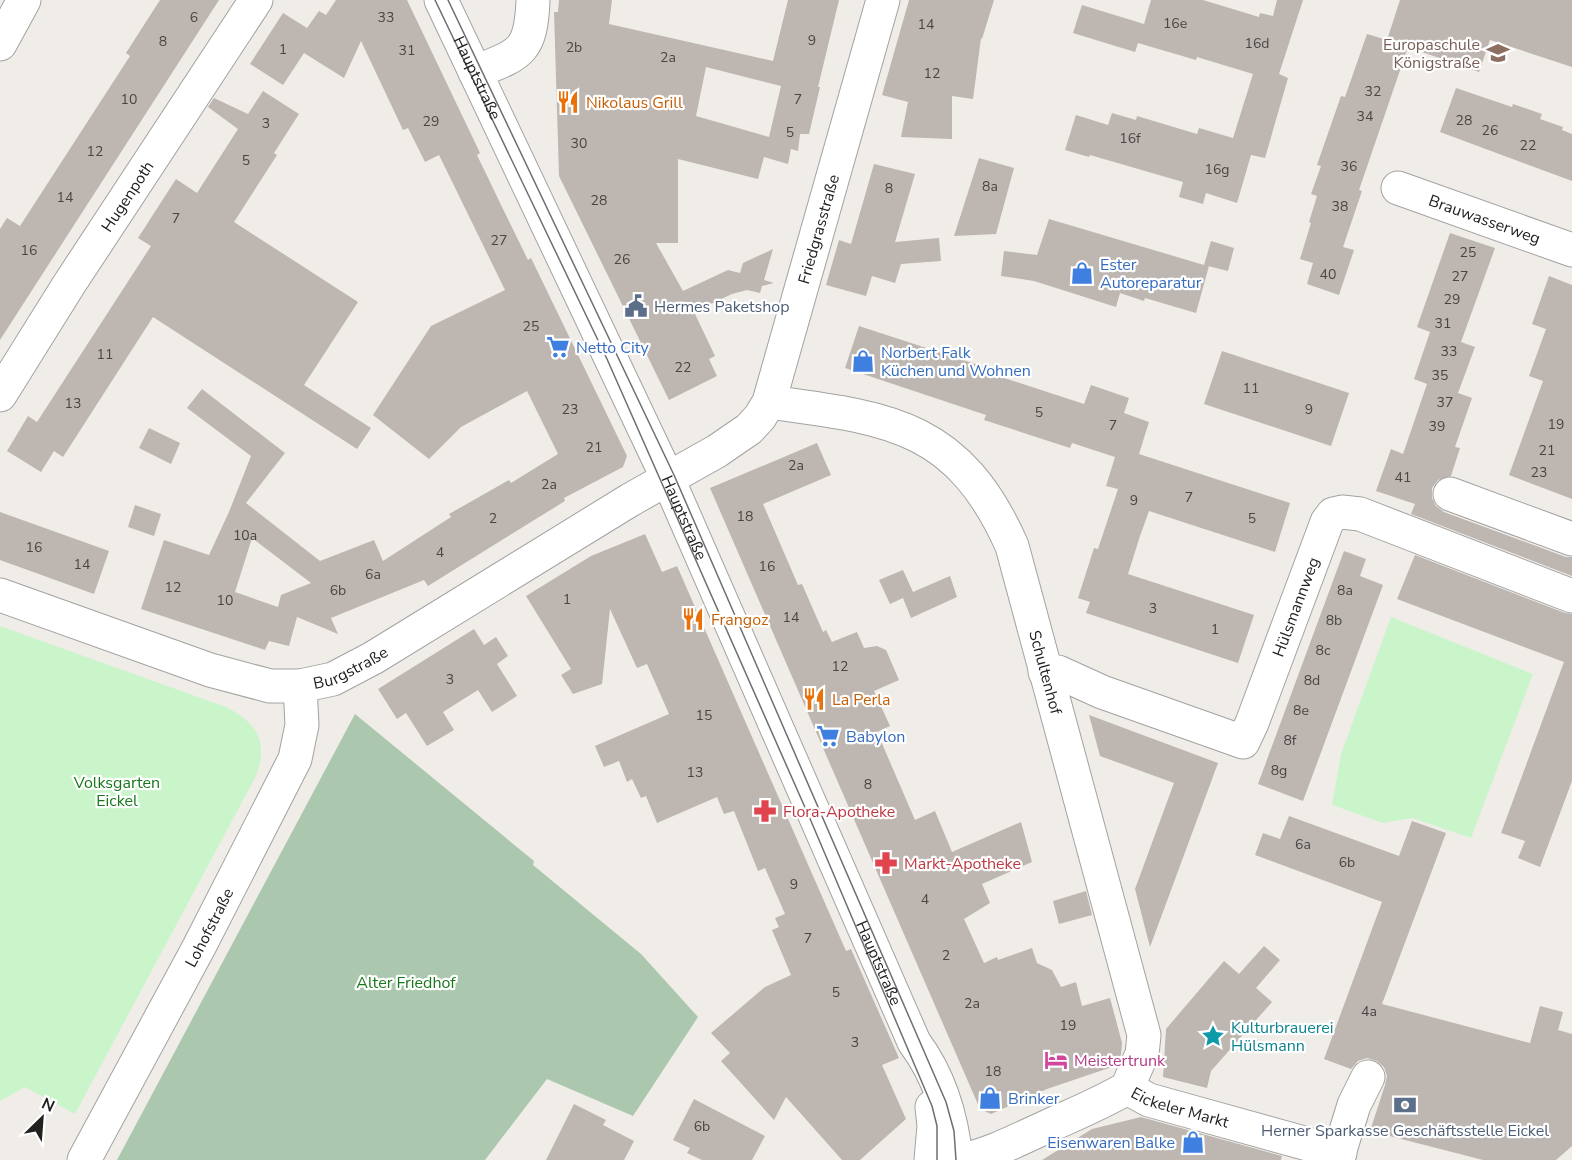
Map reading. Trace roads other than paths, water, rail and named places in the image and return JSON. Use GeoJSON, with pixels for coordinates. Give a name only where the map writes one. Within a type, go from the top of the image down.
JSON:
{"type":"FeatureCollection","features":[{"type":"Feature","properties":{"kind":"street"},"geometry":{"type":"LineString","coordinates":[[0,44],[24,0]]}},
{"type":"Feature","properties":{"kind":"street","name":"Hugenpoth"},"geometry":{"type":"LineString","coordinates":[[0,395],[68,286],[256,0]]}},
{"type":"Feature","properties":{"kind":"street","name":"Hauptstraße"},"geometry":{"type":"LineString","coordinates":[[441,0],[668,479],[914,1042],[928,1061],[946,1102],[954,1131],[956,1160]]}},
{"type":"Feature","properties":{"kind":"street"},"geometry":{"type":"LineString","coordinates":[[475,72],[516,54],[523,48],[531,31],[533,0]]}},
{"type":"Feature","properties":{"kind":"street","name":"Friedgrasstraße"},"geometry":{"type":"LineString","coordinates":[[668,479],[719,450],[749,429],[769,402],[883,0]]}},
{"type":"Feature","properties":{"kind":"street","name":"Brauwasserweg"},"geometry":{"type":"LineString","coordinates":[[1398,188],[1572,249]]}},
{"type":"Feature","properties":{"kind":"street","name":"Schultenhof"},"geometry":{"type":"LineString","coordinates":[[769,402],[844,412],[879,420],[926,439],[958,463],[982,490],[999,518],[1012,546],[1144,1035],[1142,1054],[1127,1088]]}},
{"type":"Feature","properties":{"kind":"street","name":"Burgstraße"},"geometry":{"type":"LineString","coordinates":[[0,595],[210,670],[270,686],[300,686],[333,679],[374,658],[668,479]]}},
{"type":"Feature","properties":{"kind":"street"},"geometry":{"type":"LineString","coordinates":[[1450,494],[1572,539]]}},
{"type":"Feature","properties":{"kind":"street","name":"Hülsmannweg"},"geometry":{"type":"LineString","coordinates":[[1045,672],[1058,672],[1102,693],[1243,742],[1327,522],[1333,514],[1342,512],[1360,514],[1410,532],[1572,596]]}},
{"type":"Feature","properties":{"kind":"street","name":"Lohofstraße"},"geometry":{"type":"LineString","coordinates":[[84,1160],[208,929],[295,759],[302,725],[300,686]]}},
{"type":"Feature","properties":{"kind":"street","name":"Hauptstraße"},"geometry":{"type":"LineString","coordinates":[[914,1042],[917,1069],[932,1106],[934,1126],[931,1160]]}},
{"type":"Feature","properties":{"kind":"street","name":"Eickeler Markt"},"geometry":{"type":"LineString","coordinates":[[962,1160],[977,1157],[1023,1137],[1127,1088],[1149,1100],[1338,1157],[1354,1105],[1368,1077]]}},
{"type":"Feature","properties":{"kind":"tram line"},"geometry":{"type":"LineString","coordinates":[[435,0],[607,359],[811,821],[932,1106],[937,1126],[937,1160]]}},
{"type":"Feature","properties":{"kind":"tram line"},"geometry":{"type":"LineString","coordinates":[[448,0],[674,475],[946,1102],[954,1131],[956,1160]]}},
{"type":"Feature","properties":{"kind":"place","name":"Europaschule Königstraße"},"geometry":{"type":"Point","coordinates":[1498,53]}},
{"type":"Feature","properties":{"kind":"place","name":"Nikolaus Grill"},"geometry":{"type":"Point","coordinates":[568,102]}},
{"type":"Feature","properties":{"kind":"place","name":"Ester Autoreparatur"},"geometry":{"type":"Point","coordinates":[1082,273]}},
{"type":"Feature","properties":{"kind":"place","name":"Hermes Paketshop"},"geometry":{"type":"Point","coordinates":[636,306]}},
{"type":"Feature","properties":{"kind":"place","name":"Netto City"},"geometry":{"type":"Point","coordinates":[558,347]}},
{"type":"Feature","properties":{"kind":"place","name":"Norbert Falk Küchen und Wohnen"},"geometry":{"type":"Point","coordinates":[863,361]}},
{"type":"Feature","properties":{"kind":"place","name":"Frangoz"},"geometry":{"type":"Point","coordinates":[693,619]}},
{"type":"Feature","properties":{"kind":"place","name":"La Perla"},"geometry":{"type":"Point","coordinates":[814,699]}},
{"type":"Feature","properties":{"kind":"place","name":"Babylon"},"geometry":{"type":"Point","coordinates":[828,736]}},
{"type":"Feature","properties":{"kind":"place","name":"Flora-Apotheke"},"geometry":{"type":"Point","coordinates":[765,811]}},
{"type":"Feature","properties":{"kind":"place","name":"Markt-Apotheke"},"geometry":{"type":"Point","coordinates":[886,863]}},
{"type":"Feature","properties":{"kind":"place","name":"Kulturbrauerei Hülsmann"},"geometry":{"type":"Point","coordinates":[1213,1036]}},
{"type":"Feature","properties":{"kind":"place","name":"Meistertrunk"},"geometry":{"type":"Point","coordinates":[1056,1060]}},
{"type":"Feature","properties":{"kind":"place","name":"Brinker"},"geometry":{"type":"Point","coordinates":[990,1098]}},
{"type":"Feature","properties":{"kind":"place","name":"Herner Sparkasse Geschäftsstelle Eickel"},"geometry":{"type":"Point","coordinates":[1405,1105]}},
{"type":"Feature","properties":{"kind":"place","name":"Eisenwaren Balke"},"geometry":{"type":"Point","coordinates":[1193,1142]}},
{"type":"Feature","properties":{"kind":"park label","name":"Volksgarten Eickel"},"geometry":{"type":"Point","coordinates":[117,791]}},
{"type":"Feature","properties":{"kind":"park label","name":"Alter Friedhof"},"geometry":{"type":"Point","coordinates":[406,982]}}]}
